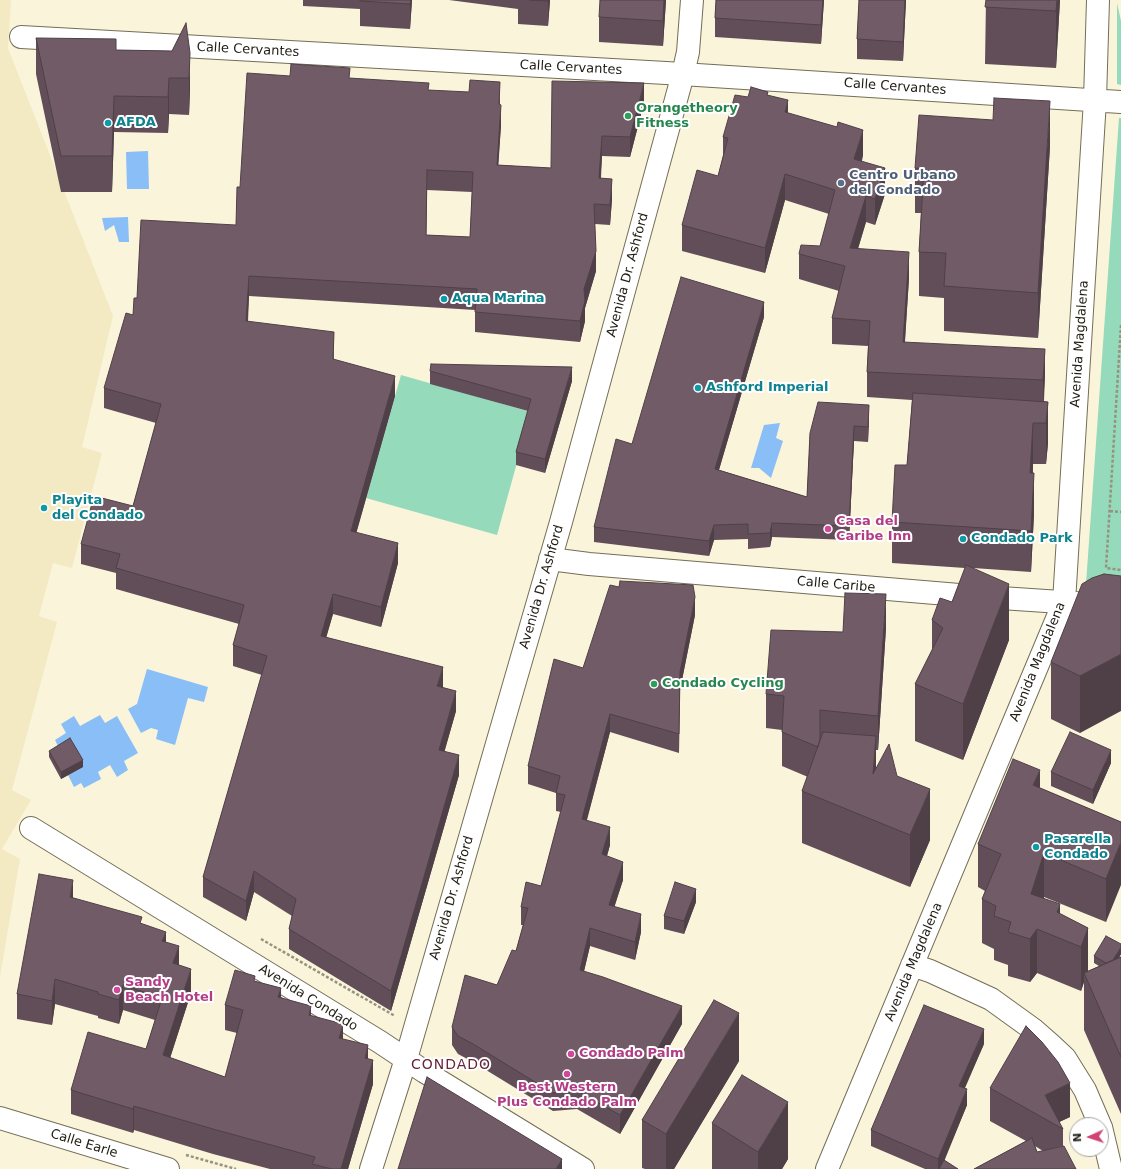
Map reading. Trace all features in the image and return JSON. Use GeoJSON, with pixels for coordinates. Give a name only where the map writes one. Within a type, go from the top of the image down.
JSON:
{"type":"FeatureCollection","features":[{"type":"Feature","properties":{"kind":"street","name":"Avenida Dr. Ashford"},"geometry":{"type":"LineString","coordinates":[[371,1169],[406,1059],[550,558],[683,74],[688,52],[692,0]]}},
{"type":"Feature","properties":{"kind":"street","name":"Avenida Magdalena"},"geometry":{"type":"LineString","coordinates":[[828,1169],[1064,602],[1095,100],[1098,0]]}},
{"type":"Feature","properties":{"kind":"street","name":"Calle Cervantes"},"geometry":{"type":"LineString","coordinates":[[21,38],[683,74],[1121,102]]}},
{"type":"Feature","properties":{"kind":"street","name":"Calle Caribe"},"geometry":{"type":"LineString","coordinates":[[550,558],[597,565],[971,596],[1121,606]]}},
{"type":"Feature","properties":{"kind":"street","name":"Avenida Condado"},"geometry":{"type":"LineString","coordinates":[[31,828],[380,1042],[583,1169]]}},
{"type":"Feature","properties":{"kind":"street"},"geometry":{"type":"LineString","coordinates":[[912,965],[930,971],[991,999],[1050,1044],[1065,1058],[1085,1090],[1097,1117]]}},
{"type":"Feature","properties":{"kind":"street","name":"Calle Earle"},"geometry":{"type":"LineString","coordinates":[[0,1118],[168,1169]]}},
{"type":"Feature","properties":{"kind":"street"},"geometry":{"type":"LineString","coordinates":[[1108,1157],[1111,1169]]}},
{"type":"Feature","properties":{"kind":"path"},"geometry":{"type":"LineString","coordinates":[[1121,325],[1106,568],[1121,570]]}},
{"type":"Feature","properties":{"kind":"path"},"geometry":{"type":"LineString","coordinates":[[1110,511],[1121,512]]}},
{"type":"Feature","properties":{"kind":"green space"},"geometry":{"type":"Polygon","coordinates":[[[1117,3],[1121,21],[1121,85],[1117,84],[1117,3]]]}},
{"type":"Feature","properties":{"kind":"green space"},"geometry":{"type":"Polygon","coordinates":[[[1119,118],[1121,118],[1121,587],[1086,584],[1119,118]]]}},
{"type":"Feature","properties":{"kind":"green space"},"geometry":{"type":"Polygon","coordinates":[[[401,375],[531,412],[497,535],[366,498],[401,375]]]}},
{"type":"Feature","properties":{"kind":"sand","name":"Playita del Condado"},"geometry":{"type":"Polygon","coordinates":[[[0,0],[11,0],[8,48],[113,316],[82,447],[102,453],[72,568],[53,563],[39,616],[57,622],[12,790],[31,800],[2,849],[20,859],[0,977],[0,0]]]}},
{"type":"Feature","properties":{"kind":"water"},"geometry":{"type":"Polygon","coordinates":[[[148,151],[149,189],[127,189],[126,152],[148,151]]]}},
{"type":"Feature","properties":{"kind":"water"},"geometry":{"type":"Polygon","coordinates":[[[128,217],[129,242],[119,242],[114,225],[105,231],[102,218],[128,217]]]}},
{"type":"Feature","properties":{"kind":"water"},"geometry":{"type":"Polygon","coordinates":[[[780,423],[776,438],[783,441],[771,478],[759,468],[751,468],[764,425],[780,423]]]}},
{"type":"Feature","properties":{"kind":"water"},"geometry":{"type":"Polygon","coordinates":[[[147,669],[208,687],[204,702],[188,698],[175,745],[156,739],[158,730],[151,728],[141,733],[128,709],[137,704],[147,669]]]}},
{"type":"Feature","properties":{"kind":"water"},"geometry":{"type":"Polygon","coordinates":[[[100,715],[105,723],[117,716],[138,753],[124,761],[128,770],[117,777],[110,765],[98,772],[101,779],[84,788],[81,783],[74,787],[68,775],[83,767],[60,750],[55,740],[66,733],[61,724],[74,716],[80,726],[100,715]]]}},
{"type":"Feature","properties":{"kind":"building"},"geometry":{"type":"Polygon","coordinates":[[[360,0],[411,0],[410,4],[360,0]]]}},
{"type":"Feature","properties":{"kind":"building"},"geometry":{"type":"Polygon","coordinates":[[[600,0],[664,0],[663,21],[599,17],[600,0]]]}},
{"type":"Feature","properties":{"kind":"building"},"geometry":{"type":"Polygon","coordinates":[[[716,0],[823,0],[821,25],[715,18],[716,0]]]}},
{"type":"Feature","properties":{"kind":"building"},"geometry":{"type":"Polygon","coordinates":[[[859,0],[905,0],[903,42],[857,39],[859,0]]]}},
{"type":"Feature","properties":{"kind":"building"},"geometry":{"type":"Polygon","coordinates":[[[986,0],[1057,0],[1056,11],[985,7],[986,0]]]}},
{"type":"Feature","properties":{"kind":"building"},"geometry":{"type":"Polygon","coordinates":[[[186,23],[190,53],[189,78],[169,78],[168,97],[114,96],[112,156],[61,156],[36,38],[116,39],[116,50],[172,51],[186,23]]]}},
{"type":"Feature","properties":{"kind":"building"},"geometry":{"type":"Polygon","coordinates":[[[291,64],[350,68],[349,78],[429,83],[428,90],[469,92],[470,80],[500,82],[499,104],[501,105],[497,165],[551,168],[552,81],[644,83],[630,137],[602,136],[599,178],[612,179],[610,205],[594,204],[596,251],[584,289],[585,301],[580,321],[475,312],[477,289],[249,276],[246,321],[334,332],[333,359],[395,376],[351,531],[398,543],[381,607],[333,594],[321,636],[443,667],[437,686],[456,691],[439,750],[459,755],[391,991],[289,929],[296,899],[254,871],[246,901],[203,877],[267,656],[233,645],[244,605],[116,568],[120,554],[81,544],[94,496],[133,506],[161,404],[104,388],[126,313],[133,315],[134,298],[137,298],[141,220],[236,225],[237,187],[240,187],[247,73],[290,76],[291,64]],[[427,170],[426,235],[470,237],[473,172],[427,170]]]}},
{"type":"Feature","properties":{"kind":"building"},"geometry":{"type":"Polygon","coordinates":[[[751,87],[768,92],[767,95],[788,100],[785,112],[837,127],[838,122],[863,130],[854,159],[885,168],[875,199],[866,196],[850,248],[909,252],[903,342],[1045,349],[1043,380],[867,372],[870,321],[832,318],[845,266],[799,254],[801,245],[820,246],[835,190],[785,174],[765,248],[682,225],[697,170],[718,176],[728,138],[723,137],[735,95],[748,97],[751,87]]]}},
{"type":"Feature","properties":{"kind":"building"},"geometry":{"type":"Polygon","coordinates":[[[994,98],[1050,101],[1038,293],[944,286],[946,253],[919,252],[924,169],[915,168],[919,115],[993,120],[994,98]]]}},
{"type":"Feature","properties":{"kind":"building"},"geometry":{"type":"Polygon","coordinates":[[[681,277],[764,302],[715,469],[807,497],[810,433],[818,402],[869,405],[868,427],[854,426],[849,526],[772,523],[770,533],[748,534],[748,524],[714,525],[709,541],[594,527],[616,439],[632,444],[681,277]]]}},
{"type":"Feature","properties":{"kind":"building"},"geometry":{"type":"Polygon","coordinates":[[[431,364],[572,367],[545,459],[516,452],[531,399],[430,371],[431,364]]]}},
{"type":"Feature","properties":{"kind":"building"},"geometry":{"type":"Polygon","coordinates":[[[913,393],[1048,402],[1046,423],[1033,423],[1030,473],[1034,473],[1031,531],[892,522],[895,465],[907,465],[913,393]]]}},
{"type":"Feature","properties":{"kind":"building"},"geometry":{"type":"Polygon","coordinates":[[[966,565],[1009,584],[963,704],[915,684],[943,628],[932,620],[940,598],[952,602],[966,565]]]}},
{"type":"Feature","properties":{"kind":"building"},"geometry":{"type":"Polygon","coordinates":[[[1104,574],[1121,576],[1121,654],[1080,676],[1051,662],[1082,584],[1092,578],[1104,574]]]}},
{"type":"Feature","properties":{"kind":"building"},"geometry":{"type":"Polygon","coordinates":[[[620,581],[693,585],[695,597],[680,672],[679,734],[610,714],[582,819],[610,827],[602,854],[623,862],[609,905],[641,914],[635,942],[590,928],[580,970],[682,1006],[620,1115],[577,1091],[553,1093],[458,1036],[452,1027],[465,975],[497,985],[512,950],[516,951],[528,908],[521,907],[526,882],[541,886],[565,795],[556,793],[560,776],[528,766],[554,659],[583,668],[610,585],[619,587],[620,581]]]}},
{"type":"Feature","properties":{"kind":"building"},"geometry":{"type":"Polygon","coordinates":[[[845,593],[886,594],[878,716],[820,710],[820,739],[818,747],[782,732],[784,696],[766,694],[771,630],[843,632],[845,593]]]}},
{"type":"Feature","properties":{"kind":"building"},"geometry":{"type":"Polygon","coordinates":[[[823,732],[876,736],[873,774],[889,744],[897,776],[930,789],[910,835],[802,791],[823,732]]]}},
{"type":"Feature","properties":{"kind":"building"},"geometry":{"type":"Polygon","coordinates":[[[1070,732],[1111,750],[1093,790],[1051,772],[1070,732]]]}},
{"type":"Feature","properties":{"kind":"building"},"geometry":{"type":"Polygon","coordinates":[[[70,738],[83,760],[61,772],[49,751],[70,738]]]}},
{"type":"Feature","properties":{"kind":"building"},"geometry":{"type":"Polygon","coordinates":[[[1013,759],[1040,770],[1033,785],[1121,822],[1121,842],[1106,879],[1044,853],[1031,894],[1060,904],[1057,912],[1088,928],[1081,947],[1037,929],[1030,939],[1008,932],[1011,922],[994,916],[996,906],[982,899],[1001,854],[978,844],[1013,759]]]}},
{"type":"Feature","properties":{"kind":"building"},"geometry":{"type":"Polygon","coordinates":[[[39,874],[73,880],[70,897],[142,917],[140,923],[166,932],[162,941],[179,946],[173,963],[191,969],[163,1055],[225,1077],[243,1010],[225,1005],[235,970],[255,976],[254,981],[281,988],[278,997],[311,1006],[309,1015],[343,1024],[339,1038],[368,1045],[365,1058],[373,1060],[341,1169],[332,1169],[312,1164],[315,1157],[134,1106],[133,1109],[71,1090],[88,1032],[146,1049],[162,998],[123,985],[119,1000],[55,979],[52,1001],[17,994],[39,874]]]}},
{"type":"Feature","properties":{"kind":"building"},"geometry":{"type":"Polygon","coordinates":[[[675,882],[696,889],[684,921],[664,916],[675,882]]]}},
{"type":"Feature","properties":{"kind":"building"},"geometry":{"type":"Polygon","coordinates":[[[1106,936],[1121,944],[1121,947],[1113,960],[1106,963],[1094,956],[1106,936]]]}},
{"type":"Feature","properties":{"kind":"building"},"geometry":{"type":"Polygon","coordinates":[[[1121,957],[1121,1057],[1084,973],[1121,957]]]}},
{"type":"Feature","properties":{"kind":"building"},"geometry":{"type":"Polygon","coordinates":[[[714,1000],[739,1013],[666,1134],[642,1120],[714,1000]]]}},
{"type":"Feature","properties":{"kind":"building"},"geometry":{"type":"Polygon","coordinates":[[[924,1005],[984,1029],[959,1086],[967,1089],[938,1159],[871,1130],[924,1005]]]}},
{"type":"Feature","properties":{"kind":"building"},"geometry":{"type":"Polygon","coordinates":[[[1026,1026],[1042,1042],[1058,1062],[1070,1083],[1045,1095],[1063,1129],[990,1088],[1026,1026]]]}},
{"type":"Feature","properties":{"kind":"building"},"geometry":{"type":"Polygon","coordinates":[[[742,1075],[788,1102],[758,1152],[712,1123],[742,1075]]]}},
{"type":"Feature","properties":{"kind":"building"},"geometry":{"type":"Polygon","coordinates":[[[427,1077],[562,1159],[556,1169],[398,1169],[427,1077]]]}},
{"type":"Feature","properties":{"kind":"building"},"geometry":{"type":"Polygon","coordinates":[[[1032,1138],[1037,1152],[1064,1146],[1076,1169],[974,1169],[1032,1138]]]}},
{"type":"Feature","properties":{"kind":"building"},"geometry":{"type":"Polygon","coordinates":[[[944,1160],[958,1169],[939,1169],[944,1160]]]}},
{"type":"Feature","properties":{"kind":"place","name":"Orangetheory Fitness"},"geometry":{"type":"Point","coordinates":[628,116]}},
{"type":"Feature","properties":{"kind":"place","name":"AFDA"},"geometry":{"type":"Point","coordinates":[108,123]}},
{"type":"Feature","properties":{"kind":"place","name":"Centro Urbano del Condado"},"geometry":{"type":"Point","coordinates":[841,183]}},
{"type":"Feature","properties":{"kind":"place","name":"Aqua Marina"},"geometry":{"type":"Point","coordinates":[444,299]}},
{"type":"Feature","properties":{"kind":"place","name":"Ashford Imperial"},"geometry":{"type":"Point","coordinates":[698,388]}},
{"type":"Feature","properties":{"kind":"place","name":"Playita del Condado"},"geometry":{"type":"Point","coordinates":[44,508]}},
{"type":"Feature","properties":{"kind":"place","name":"Casa del Caribe Inn"},"geometry":{"type":"Point","coordinates":[828,529]}},
{"type":"Feature","properties":{"kind":"place","name":"Condado Park"},"geometry":{"type":"Point","coordinates":[963,539]}},
{"type":"Feature","properties":{"kind":"place","name":"Condado Cycling"},"geometry":{"type":"Point","coordinates":[654,684]}},
{"type":"Feature","properties":{"kind":"place","name":"Pasarella Condado"},"geometry":{"type":"Point","coordinates":[1036,847]}},
{"type":"Feature","properties":{"kind":"place","name":"Sandy Beach Hotel"},"geometry":{"type":"Point","coordinates":[117,990]}},
{"type":"Feature","properties":{"kind":"place","name":"Condado Palm"},"geometry":{"type":"Point","coordinates":[571,1054]}},
{"type":"Feature","properties":{"kind":"place","name":"Best Western Plus Condado Palm"},"geometry":{"type":"Point","coordinates":[567,1074]}},
{"type":"Feature","properties":{"kind":"district","name":"CONDADO"},"geometry":{"type":"Point","coordinates":[451,1065]}}]}
